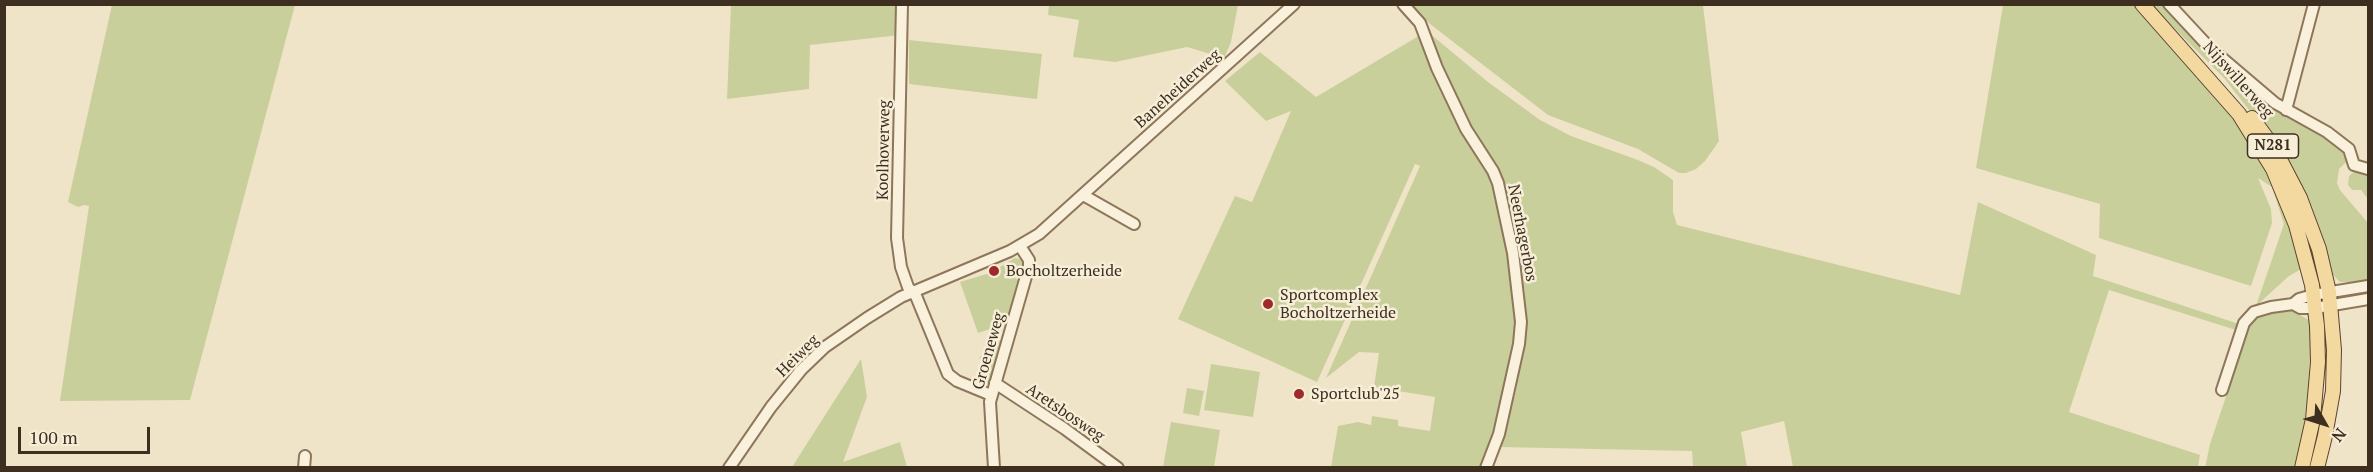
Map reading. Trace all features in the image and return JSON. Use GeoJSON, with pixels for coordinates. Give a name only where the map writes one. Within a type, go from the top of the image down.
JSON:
{"type":"FeatureCollection","features":[{"type":"Feature","properties":{"kind":"main road","name":"Nijswillerweg"},"geometry":{"type":"LineString","coordinates":[[2142,4],[2226,86],[2274,148],[2295,186],[2309,220],[2324,268],[2330,298]]}},
{"type":"Feature","properties":{"kind":"main road","name":"Nijswillerweg"},"geometry":{"type":"LineString","coordinates":[[2167,30],[2239,114],[2264,153],[2286,197],[2296,225],[2305,253],[2314,301]]}},
{"type":"Feature","properties":{"kind":"main road","name":"N281"},"geometry":{"type":"LineString","coordinates":[[2317,468],[2333,391],[2334,350],[2330,298]]}},
{"type":"Feature","properties":{"kind":"main road","name":"N281"},"geometry":{"type":"LineString","coordinates":[[2302,468],[2316,396],[2318,362],[2314,301]]}},
{"type":"Feature","properties":{"kind":"street","name":"Koolhoverweg"},"geometry":{"type":"LineString","coordinates":[[902,4],[897,238],[901,267],[904,279],[916,296],[948,374],[957,381],[991,395]]}},
{"type":"Feature","properties":{"kind":"street","name":"Baneheiderweg"},"geometry":{"type":"LineString","coordinates":[[912,292],[1020,246],[1039,234],[1294,4]]}},
{"type":"Feature","properties":{"kind":"street","name":"Neerhagerbos"},"geometry":{"type":"LineString","coordinates":[[1402,4],[1417,18],[1466,129],[1493,171],[1498,183],[1513,253],[1521,322],[1519,344],[1499,434],[1486,468]]}},
{"type":"Feature","properties":{"kind":"street","name":"Nijswillerweg"},"geometry":{"type":"LineString","coordinates":[[2169,4],[2218,54],[2286,110],[2349,148],[2354,165],[2368,169]]}},
{"type":"Feature","properties":{"kind":"street"},"geometry":{"type":"LineString","coordinates":[[2286,110],[2314,4]]}},
{"type":"Feature","properties":{"kind":"street"},"geometry":{"type":"LineString","coordinates":[[1083,195],[1134,224]]}},
{"type":"Feature","properties":{"kind":"street","name":"Groeneweg"},"geometry":{"type":"LineString","coordinates":[[994,468],[991,395],[1029,266],[1020,246]]}},
{"type":"Feature","properties":{"kind":"street"},"geometry":{"type":"LineString","coordinates":[[2222,390],[2244,323],[2250,316],[2262,309],[2293,304],[2300,308],[2314,301],[2368,286]]}},
{"type":"Feature","properties":{"kind":"street","name":"Heiweg"},"geometry":{"type":"LineString","coordinates":[[729,468],[771,407],[801,370],[825,347],[867,318],[912,292]]}},
{"type":"Feature","properties":{"kind":"street"},"geometry":{"type":"LineString","coordinates":[[2330,298],[2368,299]]}},
{"type":"Feature","properties":{"kind":"street","name":"Aretsbosweg"},"geometry":{"type":"LineString","coordinates":[[995,383],[1065,429],[1118,468]]}},
{"type":"Feature","properties":{"kind":"street"},"geometry":{"type":"LineString","coordinates":[[304,468],[305,456]]}},
{"type":"Feature","properties":{"kind":"green space"},"geometry":{"type":"Polygon","coordinates":[[[1049,4],[1238,5],[1231,42],[1224,58],[1187,47],[1115,62],[1073,57],[1079,20],[1048,15],[1049,4]]]}},
{"type":"Feature","properties":{"kind":"green space"},"geometry":{"type":"Polygon","coordinates":[[[112,5],[295,5],[190,400],[60,401],[89,206],[78,207],[68,202],[112,5]]]}},
{"type":"Feature","properties":{"kind":"green space"},"geometry":{"type":"Polygon","coordinates":[[[731,5],[900,5],[900,35],[810,45],[809,89],[727,99],[731,5]]]}},
{"type":"Feature","properties":{"kind":"green space"},"geometry":{"type":"Polygon","coordinates":[[[1411,5],[1703,5],[1719,141],[1705,161],[1696,169],[1679,173],[1638,149],[1548,115],[1430,24],[1411,5]]]}},
{"type":"Feature","properties":{"kind":"green space"},"geometry":{"type":"Polygon","coordinates":[[[2003,5],[2135,5],[2204,75],[2268,164],[2305,267],[2289,276],[2256,306],[2284,224],[2272,187],[2258,178],[2271,209],[2272,223],[2251,286],[2099,238],[2100,204],[1976,168],[2003,5]]]}},
{"type":"Feature","properties":{"kind":"green space"},"geometry":{"type":"Polygon","coordinates":[[[2151,5],[2166,5],[2245,81],[2266,118],[2268,116],[2260,94],[2281,113],[2342,147],[2348,160],[2339,169],[2337,183],[2340,190],[2368,223],[2368,282],[2340,282],[2332,274],[2253,115],[2224,78],[2151,5]]]}},
{"type":"Feature","properties":{"kind":"green space"},"geometry":{"type":"Polygon","coordinates":[[[1428,32],[1488,82],[1540,120],[1571,136],[1654,167],[1673,180],[1673,212],[1677,225],[1960,295],[1978,202],[2096,255],[2093,276],[2239,324],[2236,330],[2109,290],[2069,412],[2200,455],[2198,467],[1793,467],[1784,421],[1741,432],[1747,467],[1693,467],[1692,451],[1499,447],[1515,394],[1525,341],[1525,295],[1515,225],[1502,180],[1491,158],[1459,112],[1428,32]]]}},
{"type":"Feature","properties":{"kind":"green space"},"geometry":{"type":"Polygon","coordinates":[[[1422,34],[1497,183],[1519,317],[1508,393],[1484,467],[1331,467],[1338,426],[1358,422],[1371,425],[1372,416],[1398,420],[1398,426],[1430,431],[1435,397],[1374,387],[1379,353],[1359,352],[1326,378],[1420,166],[1415,164],[1317,382],[1178,319],[1235,196],[1252,202],[1291,111],[1266,121],[1225,81],[1260,52],[1316,97],[1422,34]]]}},
{"type":"Feature","properties":{"kind":"green space"},"geometry":{"type":"Polygon","coordinates":[[[909,40],[1042,54],[1037,99],[909,84],[909,40]]]}},
{"type":"Feature","properties":{"kind":"green space"},"geometry":{"type":"Polygon","coordinates":[[[2355,171],[2368,173],[2368,199],[2361,190],[2352,190],[2348,185],[2349,176],[2355,171]]]}},
{"type":"Feature","properties":{"kind":"green space"},"geometry":{"type":"Polygon","coordinates":[[[1015,258],[1021,259],[1025,264],[1022,273],[1017,272],[1015,278],[1018,280],[1006,324],[978,333],[960,282],[990,273],[1015,258]]]}},
{"type":"Feature","properties":{"kind":"green space"},"geometry":{"type":"Polygon","coordinates":[[[2288,310],[2312,322],[2307,403],[2297,467],[2205,468],[2210,444],[2251,322],[2264,313],[2288,310]]]}},
{"type":"Feature","properties":{"kind":"green space"},"geometry":{"type":"Polygon","coordinates":[[[1002,339],[989,383],[983,385],[976,383],[980,380],[985,368],[979,357],[996,350],[994,344],[1002,339]]]}},
{"type":"Feature","properties":{"kind":"green space"},"geometry":{"type":"Polygon","coordinates":[[[861,359],[867,397],[843,462],[900,442],[907,467],[792,467],[861,359]]]}},
{"type":"Feature","properties":{"kind":"green space"},"geometry":{"type":"Polygon","coordinates":[[[1211,364],[1260,372],[1253,417],[1204,410],[1211,364]]]}},
{"type":"Feature","properties":{"kind":"green space"},"geometry":{"type":"Polygon","coordinates":[[[1187,388],[1204,391],[1199,416],[1183,413],[1187,388]]]}},
{"type":"Feature","properties":{"kind":"green space"},"geometry":{"type":"Polygon","coordinates":[[[1171,422],[1220,430],[1214,467],[1163,467],[1171,422]]]}},
{"type":"Feature","properties":{"kind":"place","name":"Bocholtzerheide"},"geometry":{"type":"Point","coordinates":[994,271]}},
{"type":"Feature","properties":{"kind":"place","name":"Sportcomplex Bocholtzerheide"},"geometry":{"type":"Point","coordinates":[1268,304]}},
{"type":"Feature","properties":{"kind":"place","name":"Sportclub'25"},"geometry":{"type":"Point","coordinates":[1299,394]}}]}
